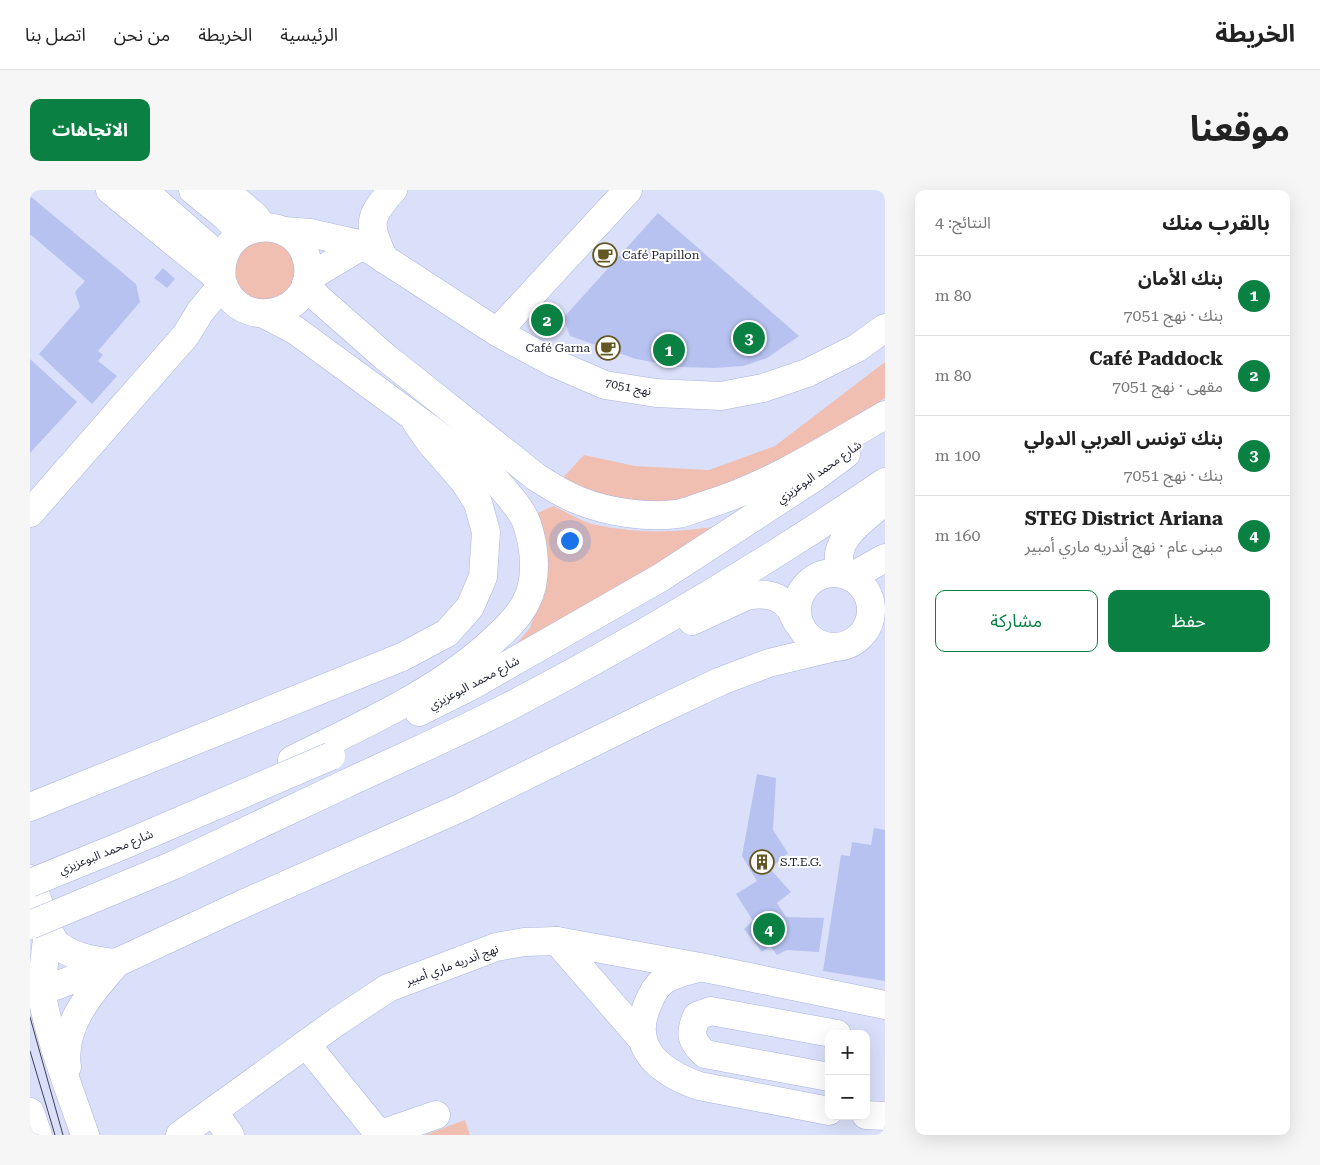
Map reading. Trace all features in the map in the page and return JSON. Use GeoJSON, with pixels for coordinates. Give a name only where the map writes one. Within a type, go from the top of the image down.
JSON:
{"type":"FeatureCollection","features":[{"type":"Feature","properties":{"kind":"main road"},"geometry":{"type":"LineString","coordinates":[[110,190],[222,275]]}},
{"type":"Feature","properties":{"kind":"main road"},"geometry":{"type":"LineString","coordinates":[[143,190],[222,275],[228,295],[236,304],[295,330],[486,470],[509,495],[527,523],[533,551],[534,579],[527,601],[515,620],[484,650],[460,668],[325,752]]}},
{"type":"Feature","properties":{"kind":"main road"},"geometry":{"type":"LineString","coordinates":[[189,331],[227,315],[282,311],[297,300],[307,281],[307,260],[299,243],[226,217],[193,190]]}},
{"type":"Feature","properties":{"kind":"main road"},"geometry":{"type":"LineString","coordinates":[[224,190],[255,216],[263,230]]}},
{"type":"Feature","properties":{"kind":"main road"},"geometry":{"type":"LineString","coordinates":[[307,281],[373,252],[372,218],[382,202],[393,190]]}},
{"type":"Feature","properties":{"kind":"main road"},"geometry":{"type":"LineString","coordinates":[[497,332],[628,190]]}},
{"type":"Feature","properties":{"kind":"main road"},"geometry":{"type":"LineString","coordinates":[[30,513],[189,331],[222,275],[226,249],[233,240],[263,230]]}},
{"type":"Feature","properties":{"kind":"main road","name":"نهج 7051"},"geometry":{"type":"LineString","coordinates":[[263,230],[310,233],[373,252],[497,332],[554,363],[605,384],[656,393],[721,396],[763,388],[807,373],[857,348],[885,328]]}},
{"type":"Feature","properties":{"kind":"main road"},"geometry":{"type":"LineString","coordinates":[[307,281],[318,298],[384,356],[536,477],[554,489],[580,501],[607,508],[638,514],[677,514],[738,495],[789,470],[885,415]]}},
{"type":"Feature","properties":{"kind":"main road"},"geometry":{"type":"LineString","coordinates":[[30,807],[402,657],[447,633],[470,607],[484,577],[486,532],[478,504],[464,481],[430,442],[413,417]]}},
{"type":"Feature","properties":{"kind":"main road","name":"شارع محمد البوعزيزي"},"geometry":{"type":"LineString","coordinates":[[30,883],[126,844],[471,686],[660,578],[815,477],[885,424]]}},
{"type":"Feature","properties":{"kind":"main road"},"geometry":{"type":"LineString","coordinates":[[507,708],[661,623],[835,516],[885,482]]}},
{"type":"Feature","properties":{"kind":"main road"},"geometry":{"type":"LineString","coordinates":[[36,992],[116,963],[460,808],[712,685],[769,663],[845,646],[858,639],[867,627],[871,613],[869,599],[862,586],[846,575],[838,564],[838,551],[844,539],[885,501]]}},
{"type":"Feature","properties":{"kind":"main road"},"geometry":{"type":"LineString","coordinates":[[885,508],[885,524]]}},
{"type":"Feature","properties":{"kind":"main road"},"geometry":{"type":"LineString","coordinates":[[769,663],[799,624],[796,608],[800,593],[809,582],[822,575],[846,575],[885,558]]}},
{"type":"Feature","properties":{"kind":"main road"},"geometry":{"type":"LineString","coordinates":[[869,599],[885,570]]}},
{"type":"Feature","properties":{"kind":"main road"},"geometry":{"type":"LineString","coordinates":[[39,927],[746,596],[755,594],[776,597],[788,605],[805,635],[816,644],[831,648]]}},
{"type":"Feature","properties":{"kind":"main road"},"geometry":{"type":"LineString","coordinates":[[30,879],[39,927],[36,992],[44,1005],[85,1135]]}},
{"type":"Feature","properties":{"kind":"main road"},"geometry":{"type":"LineString","coordinates":[[39,927],[58,946],[76,955],[96,961],[116,963]]}},
{"type":"Feature","properties":{"kind":"main road"},"geometry":{"type":"LineString","coordinates":[[557,941],[641,1038],[650,1056],[665,1070],[680,1079],[699,1086],[825,1111]]}},
{"type":"Feature","properties":{"kind":"main road","name":"نهج أندريه ماري أمبير"},"geometry":{"type":"LineString","coordinates":[[180,1135],[338,1020],[388,988],[496,947],[524,942],[557,941],[872,1003]]}},
{"type":"Feature","properties":{"kind":"main road"},"geometry":{"type":"LineString","coordinates":[[69,1088],[65,1059],[68,1037],[77,1014],[93,989],[116,963]]}},
{"type":"Feature","properties":{"kind":"main road"},"geometry":{"type":"LineString","coordinates":[[641,1038],[643,1015],[649,1000],[661,982],[676,974],[700,968]]}},
{"type":"Feature","properties":{"kind":"main road"},"geometry":{"type":"LineString","coordinates":[[855,1030],[872,1003]]}},
{"type":"Feature","properties":{"kind":"main road"},"geometry":{"type":"LineString","coordinates":[[825,1032],[710,1011],[697,1016],[692,1028],[695,1045],[705,1054],[825,1076]]}},
{"type":"Feature","properties":{"kind":"main road"},"geometry":{"type":"LineString","coordinates":[[306,1044],[375,1129],[384,1133],[436,1115]]}},
{"type":"Feature","properties":{"kind":"main road"},"geometry":{"type":"LineString","coordinates":[[213,1111],[230,1135]]}},
{"type":"Feature","properties":{"kind":"main road"},"geometry":{"type":"LineString","coordinates":[[30,1112],[38,1135]]}},
{"type":"Feature","properties":{"kind":"main road"},"geometry":{"type":"LineString","coordinates":[[870,1115],[885,1116]]}},
{"type":"Feature","properties":{"kind":"shaded area"},"geometry":{"type":"Polygon","coordinates":[[[252,239],[278,239],[296,258],[296,283],[278,302],[252,302],[233,284],[233,258],[252,239]]]}},
{"type":"Feature","properties":{"kind":"shaded area"},"geometry":{"type":"Polygon","coordinates":[[[885,362],[885,398],[796,461],[739,490],[651,507],[557,484],[584,455],[635,466],[709,470],[775,446],[885,362]]]}},
{"type":"Feature","properties":{"kind":"shaded area"},"geometry":{"type":"Polygon","coordinates":[[[553,506],[590,524],[628,530],[675,531],[723,525],[513,648],[530,628],[543,591],[529,517],[553,506]]]}},
{"type":"Feature","properties":{"kind":"shaded area"},"geometry":{"type":"Polygon","coordinates":[[[465,1120],[470,1135],[425,1135],[465,1120]]]}},
{"type":"Feature","properties":{"kind":"building"},"geometry":{"type":"Polygon","coordinates":[[[30,196],[136,284],[140,302],[98,351],[103,355],[98,361],[117,376],[92,404],[39,354],[80,307],[75,292],[85,281],[30,236],[30,196]]]}},
{"type":"Feature","properties":{"kind":"building"},"geometry":{"type":"Polygon","coordinates":[[[658,213],[799,336],[767,358],[743,366],[715,368],[679,367],[636,359],[570,336],[564,319],[565,316],[658,213]]]}},
{"type":"Feature","properties":{"kind":"building"},"geometry":{"type":"Polygon","coordinates":[[[163,268],[175,279],[167,288],[154,278],[163,268]]]}},
{"type":"Feature","properties":{"kind":"building"},"geometry":{"type":"Polygon","coordinates":[[[30,359],[77,402],[30,453],[30,359]]]}},
{"type":"Feature","properties":{"kind":"building","name":"S.T.E.G."},"geometry":{"type":"Polygon","coordinates":[[[757,774],[776,778],[773,830],[788,853],[770,869],[791,892],[777,903],[786,917],[824,918],[819,952],[787,950],[777,955],[770,946],[762,952],[744,929],[753,921],[736,894],[757,881],[742,856],[757,774]]]}},
{"type":"Feature","properties":{"kind":"building"},"geometry":{"type":"Polygon","coordinates":[[[874,828],[885,830],[885,981],[823,971],[841,855],[850,856],[852,842],[871,845],[874,828]]]}},
{"type":"Feature","properties":{"kind":"tram line"},"geometry":{"type":"LineString","coordinates":[[30,1017],[63,1135]]}},
{"type":"Feature","properties":{"kind":"tram line"},"geometry":{"type":"LineString","coordinates":[[30,1051],[55,1135]]}},
{"type":"Feature","properties":{"kind":"place","name":"Café Papillon"},"geometry":{"type":"Point","coordinates":[605,255]}},
{"type":"Feature","properties":{"kind":"place","name":"Café Paddock"},"geometry":{"type":"Point","coordinates":[547,320]}},
{"type":"Feature","properties":{"kind":"place","name":"بنك تونس العربي الدولي"},"geometry":{"type":"Point","coordinates":[749,338]}},
{"type":"Feature","properties":{"kind":"place","name":"Café Garna"},"geometry":{"type":"Point","coordinates":[608,348]}},
{"type":"Feature","properties":{"kind":"place","name":"بنك الأمان"},"geometry":{"type":"Point","coordinates":[669,350]}},
{"type":"Feature","properties":{"kind":"place","name":"S.T.E.G."},"geometry":{"type":"Point","coordinates":[762,862]}},
{"type":"Feature","properties":{"kind":"place","name":"STEG District Ariana"},"geometry":{"type":"Point","coordinates":[769,929]}}]}
